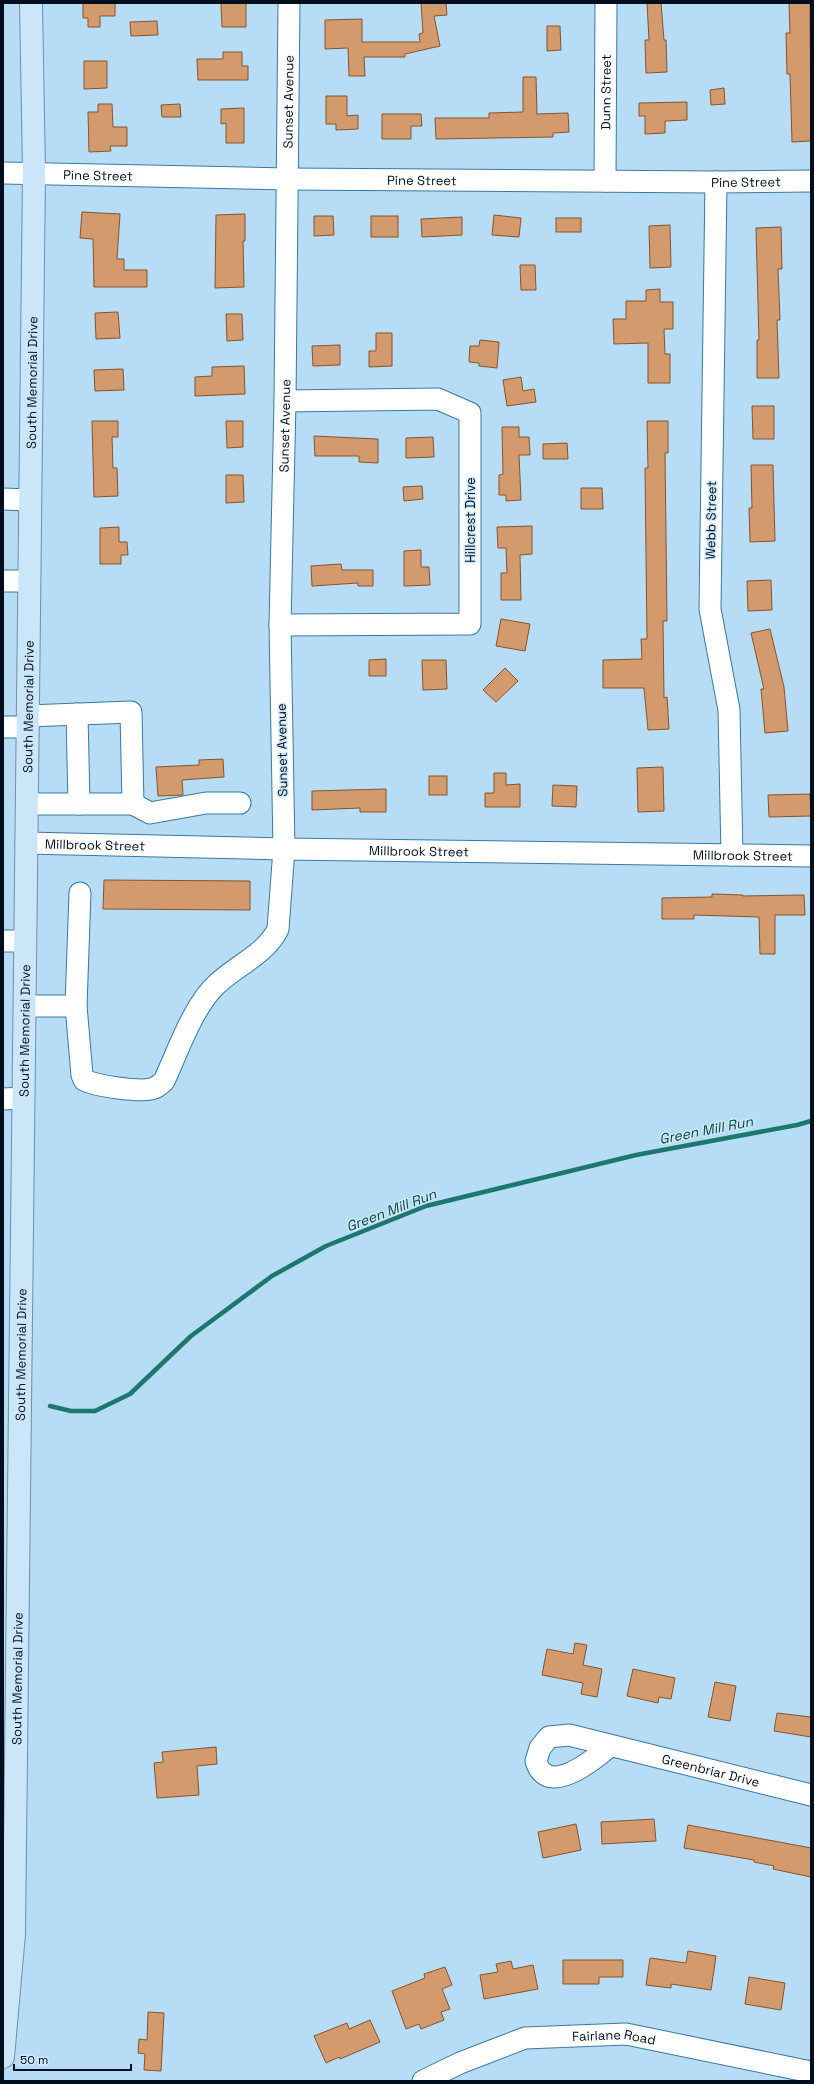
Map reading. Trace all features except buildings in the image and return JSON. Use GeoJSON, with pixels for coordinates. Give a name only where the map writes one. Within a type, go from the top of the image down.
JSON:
{"type":"FeatureCollection","features":[{"type":"Feature","properties":{"kind":"main road","name":"South Memorial Drive"},"geometry":{"type":"LineString","coordinates":[[3,2057],[14,1946],[13,1098],[25,1006],[29,500],[34,173],[31,3]]}},
{"type":"Feature","properties":{"kind":"street","name":"Sunset Avenue"},"geometry":{"type":"LineString","coordinates":[[76,1006],[82,1075],[84,1080],[93,1084],[134,1089],[150,1089],[159,1086],[164,1081],[192,1022],[206,997],[216,984],[273,940],[278,929],[284,849],[280,625],[285,401],[290,3]]}},
{"type":"Feature","properties":{"kind":"street","name":"Dunn Street"},"geometry":{"type":"LineString","coordinates":[[605,181],[606,3]]}},
{"type":"Feature","properties":{"kind":"street","name":"Pine Street"},"geometry":{"type":"LineString","coordinates":[[3,173],[288,180],[811,181]]}},
{"type":"Feature","properties":{"kind":"street","name":"Webb Street"},"geometry":{"type":"LineString","coordinates":[[716,182],[710,609],[729,710],[732,855]]}},
{"type":"Feature","properties":{"kind":"street","name":"Hillcrest Drive"},"geometry":{"type":"LineString","coordinates":[[280,625],[470,624],[470,414],[438,399],[285,401]]}},
{"type":"Feature","properties":{"kind":"street"},"geometry":{"type":"LineString","coordinates":[[3,499],[29,500]]}},
{"type":"Feature","properties":{"kind":"street"},"geometry":{"type":"LineString","coordinates":[[3,581],[29,581]]}},
{"type":"Feature","properties":{"kind":"street"},"geometry":{"type":"LineString","coordinates":[[3,727],[28,721],[77,714],[131,712],[133,804]]}},
{"type":"Feature","properties":{"kind":"street"},"geometry":{"type":"LineString","coordinates":[[77,714],[79,804]]}},
{"type":"Feature","properties":{"kind":"street"},"geometry":{"type":"LineString","coordinates":[[27,804],[133,804],[150,813],[206,804],[240,803]]}},
{"type":"Feature","properties":{"kind":"street","name":"Millbrook Street"},"geometry":{"type":"LineString","coordinates":[[26,843],[284,849],[811,856]]}},
{"type":"Feature","properties":{"kind":"street"},"geometry":{"type":"LineString","coordinates":[[25,1006],[76,1006],[80,893]]}},
{"type":"Feature","properties":{"kind":"street"},"geometry":{"type":"LineString","coordinates":[[3,941],[25,941]]}},
{"type":"Feature","properties":{"kind":"street","name":"Greenbriar Drive"},"geometry":{"type":"LineString","coordinates":[[610,1746],[811,1796]]}},
{"type":"Feature","properties":{"kind":"street","name":"Fairlane Road"},"geometry":{"type":"LineString","coordinates":[[423,2081],[460,2063],[525,2038],[626,2034],[811,2072]]}},
{"type":"Feature","properties":{"kind":"waterway","name":"Green Mill Run"},"geometry":{"type":"LineString","coordinates":[[50,1406],[71,1411],[95,1411],[130,1394],[191,1336],[272,1276],[326,1246],[426,1206],[636,1155],[797,1125],[811,1121]]}}]}
